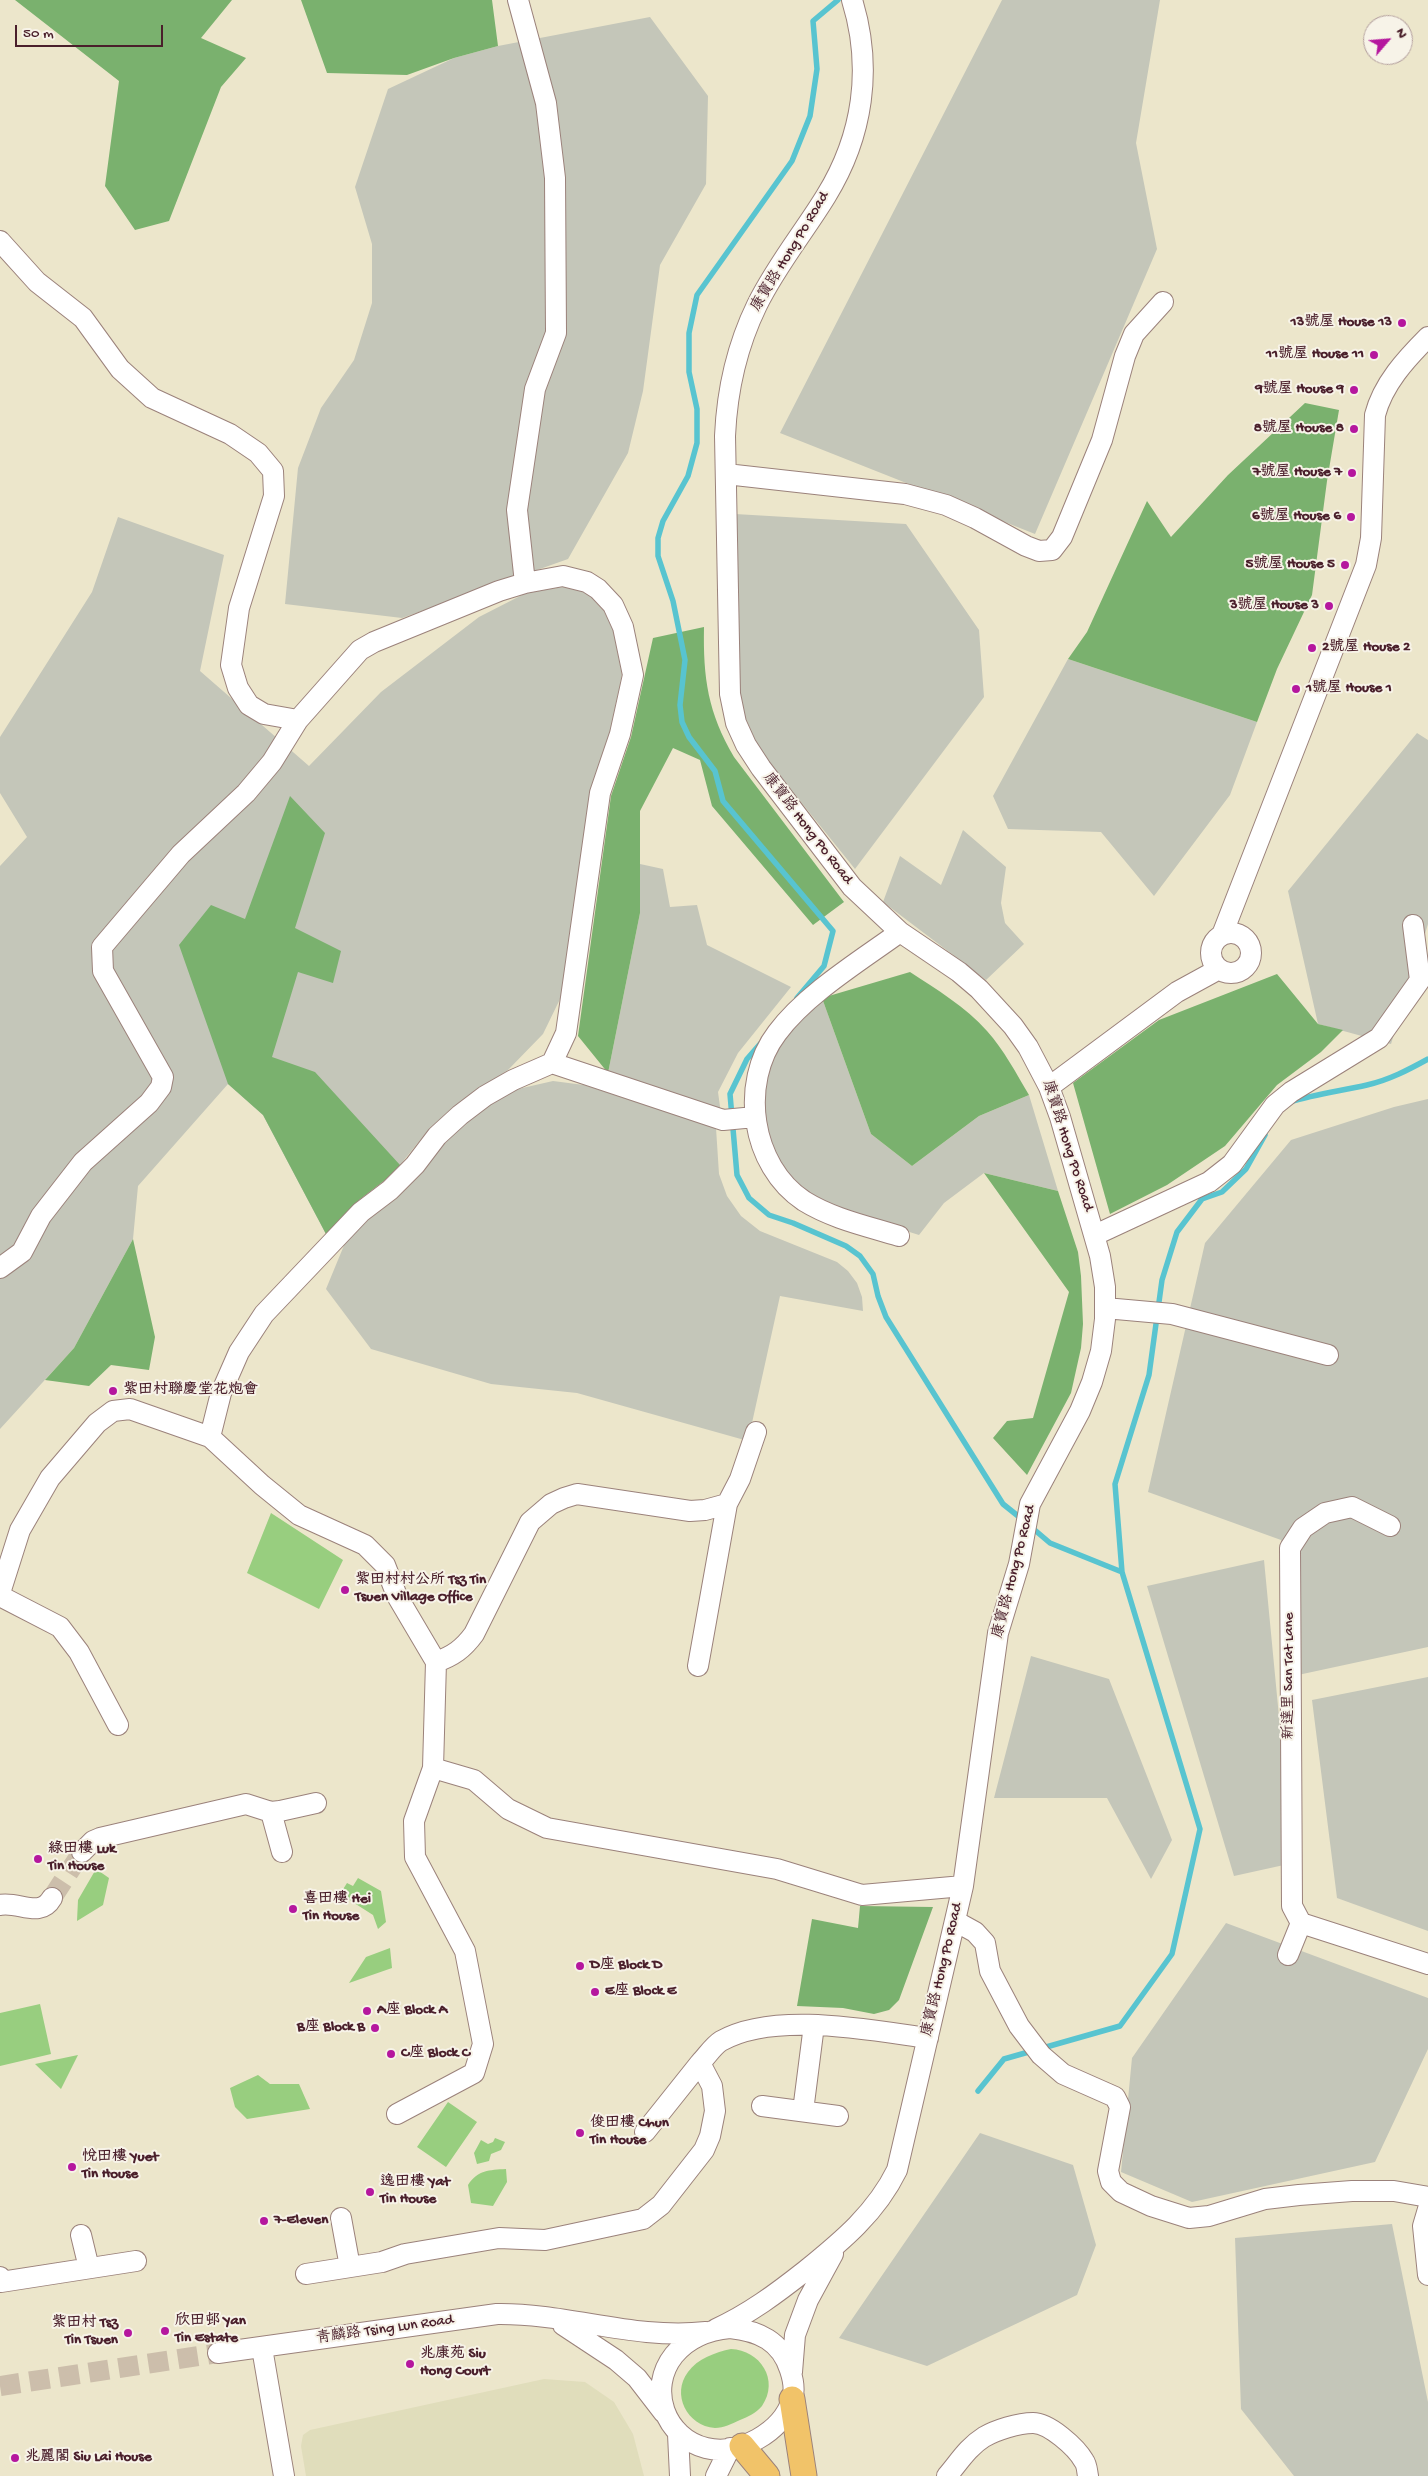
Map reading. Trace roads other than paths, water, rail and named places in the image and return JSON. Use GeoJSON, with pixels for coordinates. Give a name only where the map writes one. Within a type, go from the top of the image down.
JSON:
{"type":"FeatureCollection","features":[{"type":"Feature","properties":{"kind":"main road"},"geometry":{"type":"LineString","coordinates":[[792,2388],[804,2476]]}},
{"type":"Feature","properties":{"kind":"main road"},"geometry":{"type":"LineString","coordinates":[[736,2447],[767,2476]]}},
{"type":"Feature","properties":{"kind":"street"},"geometry":{"type":"LineString","coordinates":[[518,0],[546,103],[555,188],[556,333],[535,388],[517,510],[525,582]]}},
{"type":"Feature","properties":{"kind":"street","name":"康寶路 Hong Po Road"},"geometry":{"type":"LineString","coordinates":[[711,2331],[739,2319],[839,2244],[877,2205],[897,2170],[963,1886],[998,1633],[1019,1564],[1030,1504],[1080,1411],[1092,1382],[1101,1351],[1105,1308],[1100,1256],[1060,1116],[1049,1087],[1028,1047],[997,1007],[959,972],[900,932],[852,888],[761,768],[736,723],[730,694],[725,436],[729,396],[735,364],[746,331],[769,284],[837,177],[854,134],[860,112],[863,70],[860,31],[852,0]]}},
{"type":"Feature","properties":{"kind":"street"},"geometry":{"type":"LineString","coordinates":[[0,241],[38,282],[83,318],[120,369],[152,398],[230,434],[258,453],[273,471],[274,496],[239,608],[230,666],[238,688],[249,705],[264,714],[298,720]]}},
{"type":"Feature","properties":{"kind":"street"},"geometry":{"type":"LineString","coordinates":[[726,474],[905,494],[946,505],[1039,551],[1052,550],[1062,537],[1102,440],[1125,356],[1134,334],[1163,302]]}},
{"type":"Feature","properties":{"kind":"street"},"geometry":{"type":"LineString","coordinates":[[1222,935],[1235,934],[1246,940],[1249,946],[1250,958],[1243,969],[1231,973],[1219,969],[1214,964],[1211,952],[1216,940],[1222,935],[1366,565],[1371,538],[1375,414],[1378,404],[1388,384],[1428,337]]}},
{"type":"Feature","properties":{"kind":"street"},"geometry":{"type":"LineString","coordinates":[[0,1268],[22,1252],[40,1216],[83,1162],[149,1103],[161,1087],[163,1077],[103,971],[102,947],[181,854],[246,794],[272,762],[298,720],[360,650],[374,642],[525,582],[563,576],[587,582],[598,589],[613,605],[623,627],[633,675],[620,734],[600,793],[566,1033],[552,1064]]}},
{"type":"Feature","properties":{"kind":"street"},"geometry":{"type":"LineString","coordinates":[[1095,1235],[1209,1182],[1232,1164],[1280,1100],[1379,1038],[1420,980],[1414,925]]}},
{"type":"Feature","properties":{"kind":"street"},"geometry":{"type":"LineString","coordinates":[[900,932],[833,980],[791,1016],[776,1033],[765,1052],[757,1073],[754,1095],[755,1117],[763,1148],[780,1177],[802,1200],[831,1216],[900,1236]]}},
{"type":"Feature","properties":{"kind":"street"},"geometry":{"type":"LineString","coordinates":[[1049,1087],[1177,992],[1219,969]]}},
{"type":"Feature","properties":{"kind":"street"},"geometry":{"type":"LineString","coordinates":[[210,1437],[221,1393],[228,1377],[239,1352],[264,1314],[361,1212],[390,1190],[415,1165],[436,1136],[485,1096],[513,1080],[552,1064],[723,1120],[755,1117]]}},
{"type":"Feature","properties":{"kind":"street"},"geometry":{"type":"LineString","coordinates":[[1105,1308],[1172,1314],[1328,1355]]}},
{"type":"Feature","properties":{"kind":"street"},"geometry":{"type":"LineString","coordinates":[[118,1725],[79,1652],[60,1627],[0,1594],[20,1530],[50,1478],[97,1423],[113,1411],[130,1409],[210,1437],[262,1485],[300,1515],[365,1545],[386,1565],[397,1596],[436,1662],[433,1768],[414,1821],[416,1857],[465,1950],[482,2044],[474,2073],[397,2114]]}},
{"type":"Feature","properties":{"kind":"street"},"geometry":{"type":"LineString","coordinates":[[698,1666],[727,1504],[740,1479],[756,1432]]}},
{"type":"Feature","properties":{"kind":"street"},"geometry":{"type":"LineString","coordinates":[[436,1662],[451,1656],[464,1647],[492,1602],[530,1522],[540,1512],[558,1501],[577,1494],[690,1511],[705,1510],[727,1504]]}},
{"type":"Feature","properties":{"kind":"street","name":"新達里 San Tat Lane"},"geometry":{"type":"LineString","coordinates":[[1300,1922],[1292,1906],[1290,1548],[1304,1528],[1325,1513],[1352,1507],[1390,1526]]}},
{"type":"Feature","properties":{"kind":"street"},"geometry":{"type":"LineString","coordinates":[[433,1768],[474,1780],[508,1809],[547,1828],[777,1868],[862,1895],[963,1886]]}},
{"type":"Feature","properties":{"kind":"street"},"geometry":{"type":"LineString","coordinates":[[82,1852],[93,1841],[100,1838],[246,1804],[271,1812],[316,1803]]}},
{"type":"Feature","properties":{"kind":"street"},"geometry":{"type":"LineString","coordinates":[[271,1812],[282,1852]]}},
{"type":"Feature","properties":{"kind":"street"},"geometry":{"type":"LineString","coordinates":[[0,1905],[10,1903],[36,1909],[48,1904],[52,1898]]}},
{"type":"Feature","properties":{"kind":"street"},"geometry":{"type":"LineString","coordinates":[[955,1922],[975,1932],[985,1943],[990,1971],[1020,2026],[1042,2055],[1063,2074],[1115,2097],[1120,2107],[1108,2171],[1111,2182],[1121,2192],[1152,2206],[1188,2218],[1209,2216],[1265,2199],[1299,2195],[1394,2191],[1428,2197]]}},
{"type":"Feature","properties":{"kind":"street"},"geometry":{"type":"LineString","coordinates":[[1288,1955],[1300,1922],[1428,1964]]}},
{"type":"Feature","properties":{"kind":"street"},"geometry":{"type":"LineString","coordinates":[[803,2111],[814,2026]]}},
{"type":"Feature","properties":{"kind":"street"},"geometry":{"type":"LineString","coordinates":[[645,2132],[719,2042],[741,2032],[778,2027],[838,2026],[928,2038]]}},
{"type":"Feature","properties":{"kind":"street"},"geometry":{"type":"LineString","coordinates":[[306,2274],[382,2262],[405,2254],[499,2238],[545,2240],[638,2221],[648,2216],[660,2205],[704,2150],[710,2136],[714,2111],[712,2086],[700,2063]]}},
{"type":"Feature","properties":{"kind":"street"},"geometry":{"type":"LineString","coordinates":[[762,2106],[838,2116]]}},
{"type":"Feature","properties":{"kind":"street"},"geometry":{"type":"LineString","coordinates":[[1428,2209],[1423,2226],[1428,2275]]}},
{"type":"Feature","properties":{"kind":"street"},"geometry":{"type":"LineString","coordinates":[[341,2218],[350,2267]]}},
{"type":"Feature","properties":{"kind":"street"},"geometry":{"type":"LineString","coordinates":[[81,2235],[89,2268]]}},
{"type":"Feature","properties":{"kind":"street","name":"康寶路 Hong Po Road"},"geometry":{"type":"LineString","coordinates":[[792,2388],[795,2335],[808,2300],[839,2244]]}},
{"type":"Feature","properties":{"kind":"street"},"geometry":{"type":"LineString","coordinates":[[0,2280],[136,2261]]}},
{"type":"Feature","properties":{"kind":"street","name":"青麟路 Tsing Lun Road"},"geometry":{"type":"LineString","coordinates":[[218,2353],[497,2314],[530,2314],[661,2334],[711,2331]]}},
{"type":"Feature","properties":{"kind":"street","name":"青麟路 Tsing Lun Road"},"geometry":{"type":"LineString","coordinates":[[553,2319],[616,2360],[637,2378],[664,2412]]}},
{"type":"Feature","properties":{"kind":"street"},"geometry":{"type":"LineString","coordinates":[[745,2329],[771,2340],[787,2360],[792,2388],[786,2412],[766,2434],[736,2447],[708,2448],[694,2444],[678,2434],[664,2412],[661,2397],[665,2370],[673,2356],[684,2345],[711,2331],[745,2329]]}},
{"type":"Feature","properties":{"kind":"street"},"geometry":{"type":"LineString","coordinates":[[262,2348],[284,2476]]}},
{"type":"Feature","properties":{"kind":"street"},"geometry":{"type":"LineString","coordinates":[[947,2476],[962,2456],[985,2437],[1010,2427],[1034,2423],[1069,2442],[1085,2462],[1088,2476]]}},
{"type":"Feature","properties":{"kind":"street"},"geometry":{"type":"LineString","coordinates":[[678,2434],[680,2476]]}},
{"type":"Feature","properties":{"kind":"street"},"geometry":{"type":"LineString","coordinates":[[716,2476],[736,2447]]}},
{"type":"Feature","properties":{"kind":"waterway"},"geometry":{"type":"LineString","coordinates":[[797,998],[824,966],[833,931],[723,801],[715,771],[689,737],[682,722],[680,705],[685,660],[673,601],[658,556],[658,538],[663,521],[688,476],[697,443],[697,409],[689,372],[689,333],[697,295],[792,161],[810,116],[817,69],[813,21],[838,0]]}},
{"type":"Feature","properties":{"kind":"waterway"},"geometry":{"type":"LineString","coordinates":[[760,1044],[747,1059],[730,1094],[737,1175],[749,1198],[769,1215],[793,1223],[846,1246],[860,1256],[873,1274],[878,1296],[886,1317],[1003,1504],[1023,1520]]}},
{"type":"Feature","properties":{"kind":"waterway"},"geometry":{"type":"LineString","coordinates":[[1290,1102],[1375,1083],[1428,1059]]}},
{"type":"Feature","properties":{"kind":"waterway"},"geometry":{"type":"LineString","coordinates":[[1122,1572],[1115,1484],[1149,1375],[1162,1280],[1177,1232],[1202,1199],[1222,1192],[1246,1169],[1265,1135]]}},
{"type":"Feature","properties":{"kind":"waterway"},"geometry":{"type":"LineString","coordinates":[[978,2091],[1004,2059],[1120,2026],[1172,1954],[1200,1829],[1122,1572],[1050,1543],[1030,1526]]}},
{"type":"Feature","properties":{"kind":"tunnel"},"geometry":{"type":"LineString","coordinates":[[52,1898],[82,1852]]}},
{"type":"Feature","properties":{"kind":"tunnel"},"geometry":{"type":"LineString","coordinates":[[0,2386],[218,2353]]}},
{"type":"Feature","properties":{"kind":"place","name":"13號屋 House 13"},"geometry":{"type":"Point","coordinates":[1402,323]}},
{"type":"Feature","properties":{"kind":"place","name":"11號屋 House 11"},"geometry":{"type":"Point","coordinates":[1374,355]}},
{"type":"Feature","properties":{"kind":"place","name":"9號屋 House 9"},"geometry":{"type":"Point","coordinates":[1354,390]}},
{"type":"Feature","properties":{"kind":"place","name":"8號屋 House 8"},"geometry":{"type":"Point","coordinates":[1354,429]}},
{"type":"Feature","properties":{"kind":"place","name":"7號屋 House 7"},"geometry":{"type":"Point","coordinates":[1352,473]}},
{"type":"Feature","properties":{"kind":"place","name":"6號屋 House 6"},"geometry":{"type":"Point","coordinates":[1351,517]}},
{"type":"Feature","properties":{"kind":"place","name":"5號屋 House 5"},"geometry":{"type":"Point","coordinates":[1345,565]}},
{"type":"Feature","properties":{"kind":"place","name":"3號屋 House 3"},"geometry":{"type":"Point","coordinates":[1329,606]}},
{"type":"Feature","properties":{"kind":"place","name":"2號屋 House 2"},"geometry":{"type":"Point","coordinates":[1312,648]}},
{"type":"Feature","properties":{"kind":"place","name":"1號屋 House 1"},"geometry":{"type":"Point","coordinates":[1296,689]}},
{"type":"Feature","properties":{"kind":"place","name":"紫田村聯慶堂花炮會"},"geometry":{"type":"Point","coordinates":[113,1391]}},
{"type":"Feature","properties":{"kind":"place","name":"紫田村村公所 Tsz Tin Tsuen Village Office"},"geometry":{"type":"Point","coordinates":[345,1590]}},
{"type":"Feature","properties":{"kind":"place","name":"綠田樓 Luk Tin House"},"geometry":{"type":"Point","coordinates":[38,1859]}},
{"type":"Feature","properties":{"kind":"place","name":"喜田樓 Hei Tin House"},"geometry":{"type":"Point","coordinates":[293,1909]}},
{"type":"Feature","properties":{"kind":"place","name":"D座 Block D"},"geometry":{"type":"Point","coordinates":[580,1966]}},
{"type":"Feature","properties":{"kind":"place","name":"E座 Block E"},"geometry":{"type":"Point","coordinates":[595,1992]}},
{"type":"Feature","properties":{"kind":"place","name":"A座 Block A"},"geometry":{"type":"Point","coordinates":[367,2011]}},
{"type":"Feature","properties":{"kind":"place","name":"B座 Block B"},"geometry":{"type":"Point","coordinates":[375,2028]}},
{"type":"Feature","properties":{"kind":"place","name":"C座 Block C"},"geometry":{"type":"Point","coordinates":[391,2054]}},
{"type":"Feature","properties":{"kind":"place","name":"俊田樓 Chun Tin House"},"geometry":{"type":"Point","coordinates":[580,2133]}},
{"type":"Feature","properties":{"kind":"place","name":"悅田樓 Yuet Tin House"},"geometry":{"type":"Point","coordinates":[72,2167]}},
{"type":"Feature","properties":{"kind":"place","name":"逸田樓 Yat Tin House"},"geometry":{"type":"Point","coordinates":[370,2192]}},
{"type":"Feature","properties":{"kind":"place","name":"7-Eleven"},"geometry":{"type":"Point","coordinates":[264,2221]}},
{"type":"Feature","properties":{"kind":"place","name":"欣田邨 Yan Tin Estate"},"geometry":{"type":"Point","coordinates":[165,2331]}},
{"type":"Feature","properties":{"kind":"place","name":"紫田村 Tsz Tin Tsuen"},"geometry":{"type":"Point","coordinates":[128,2333]}},
{"type":"Feature","properties":{"kind":"place","name":"兆康苑 Siu Hong Court"},"geometry":{"type":"Point","coordinates":[410,2364]}},
{"type":"Feature","properties":{"kind":"place","name":"兆麗閣 Siu Lai House"},"geometry":{"type":"Point","coordinates":[15,2458]}}]}
